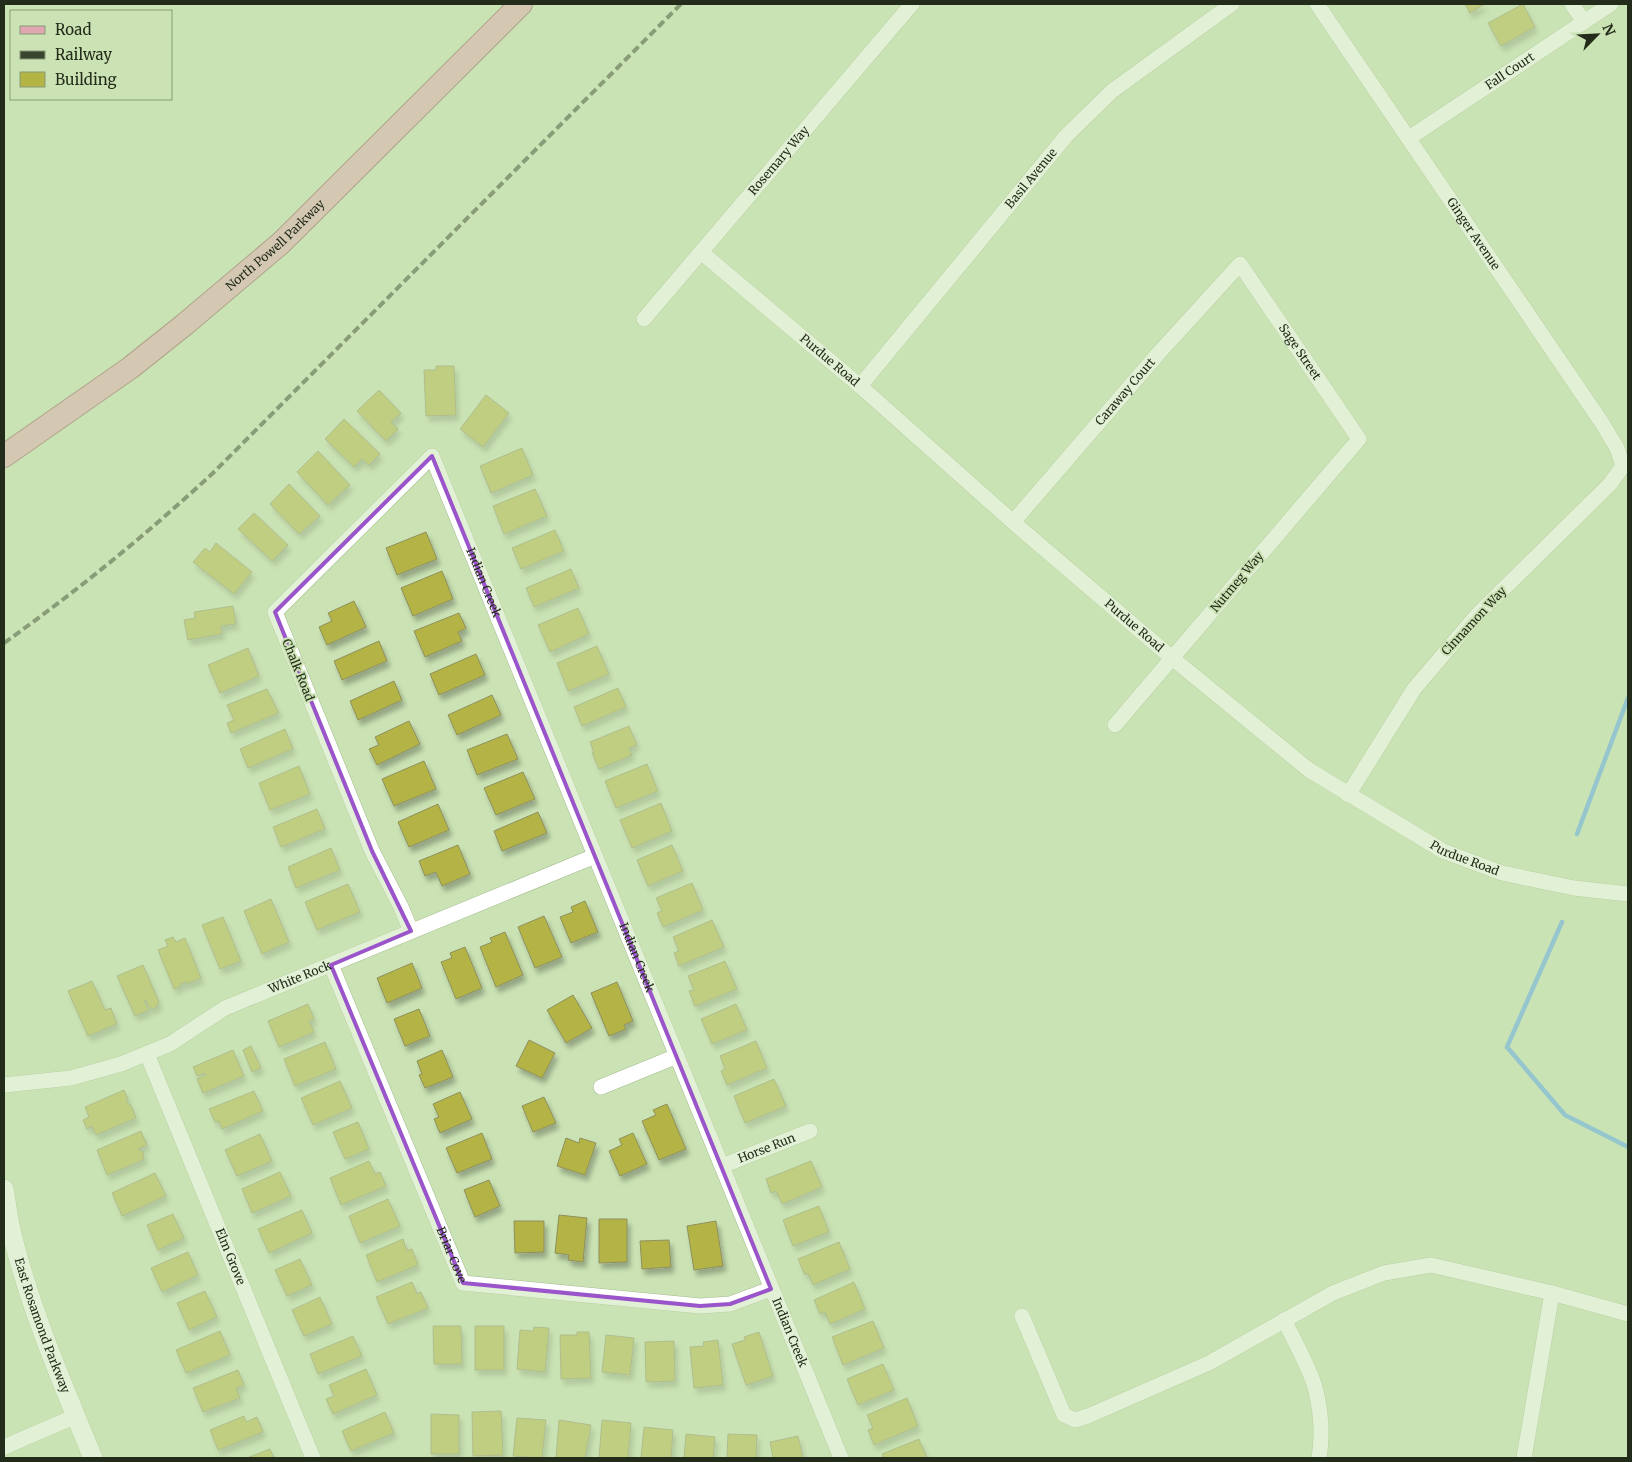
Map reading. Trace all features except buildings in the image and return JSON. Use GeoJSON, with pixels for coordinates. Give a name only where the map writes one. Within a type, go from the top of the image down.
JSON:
{"type":"FeatureCollection","features":[{"type":"Feature","properties":{"kind":"main road","name":"North Powell Parkway"},"geometry":{"type":"LineString","coordinates":[[4,456],[130,368],[281,243],[521,4]]}},
{"type":"Feature","properties":{"kind":"street","name":"Rosemary Way"},"geometry":{"type":"LineString","coordinates":[[644,319],[912,4]]}},
{"type":"Feature","properties":{"kind":"street","name":"Basil Avenue"},"geometry":{"type":"LineString","coordinates":[[860,386],[1066,136],[1112,91],[1232,4]]}},
{"type":"Feature","properties":{"kind":"street","name":"Ginger Avenue"},"geometry":{"type":"LineString","coordinates":[[1316,4],[1602,423],[1617,448],[1622,466]]}},
{"type":"Feature","properties":{"kind":"street"},"geometry":{"type":"LineString","coordinates":[[1572,4],[1584,22]]}},
{"type":"Feature","properties":{"kind":"street","name":"Fall Court"},"geometry":{"type":"LineString","coordinates":[[1409,138],[1611,4]]}},
{"type":"Feature","properties":{"kind":"street","name":"Purdue Road"},"geometry":{"type":"LineString","coordinates":[[701,252],[860,386],[1013,522],[1172,658],[1309,770],[1443,851],[1502,872],[1574,888],[1628,894]]}},
{"type":"Feature","properties":{"kind":"street","name":"Sage Street"},"geometry":{"type":"LineString","coordinates":[[1240,264],[1359,439]]}},
{"type":"Feature","properties":{"kind":"street","name":"Caraway Court"},"geometry":{"type":"LineString","coordinates":[[1013,522],[1156,356],[1240,264]]}},
{"type":"Feature","properties":{"kind":"street","name":"Nutmeg Way"},"geometry":{"type":"LineString","coordinates":[[1115,725],[1359,439]]}},
{"type":"Feature","properties":{"kind":"street","name":"Indian Creek"},"geometry":{"type":"LineString","coordinates":[[432,456],[841,1458]]}},
{"type":"Feature","properties":{"kind":"street","name":"Chalk Road"},"geometry":{"type":"LineString","coordinates":[[411,931],[401,907],[372,851],[274,612],[432,456]]}},
{"type":"Feature","properties":{"kind":"street","name":"Cinnamon Way"},"geometry":{"type":"LineString","coordinates":[[1348,795],[1414,689],[1477,615],[1610,484],[1622,466]]}},
{"type":"Feature","properties":{"kind":"street","name":"White Rock"},"geometry":{"type":"LineString","coordinates":[[4,1085],[49,1082],[71,1078],[93,1073],[147,1054],[170,1044],[225,1008],[595,856]]}},
{"type":"Feature","properties":{"kind":"street","name":"Briar Cove"},"geometry":{"type":"LineString","coordinates":[[331,965],[463,1283],[700,1306],[730,1304],[771,1289]]}},
{"type":"Feature","properties":{"kind":"street","name":"Elm Grove"},"geometry":{"type":"LineString","coordinates":[[147,1054],[313,1458]]}},
{"type":"Feature","properties":{"kind":"street"},"geometry":{"type":"LineString","coordinates":[[601,1087],[677,1056]]}},
{"type":"Feature","properties":{"kind":"street","name":"Horse Run"},"geometry":{"type":"LineString","coordinates":[[722,1166],[810,1131]]}},
{"type":"Feature","properties":{"kind":"street","name":"East Rosamond Parkway"},"geometry":{"type":"LineString","coordinates":[[4,1189],[13,1240],[28,1293],[92,1458]]}},
{"type":"Feature","properties":{"kind":"street"},"geometry":{"type":"LineString","coordinates":[[1022,1316],[1064,1415],[1075,1420],[1209,1363],[1333,1293],[1384,1273],[1431,1265],[1552,1293],[1628,1314]]}},
{"type":"Feature","properties":{"kind":"street"},"geometry":{"type":"LineString","coordinates":[[1524,1458],[1552,1293]]}},
{"type":"Feature","properties":{"kind":"street"},"geometry":{"type":"LineString","coordinates":[[1284,1320],[1314,1384],[1320,1415],[1321,1449],[1319,1458]]}},
{"type":"Feature","properties":{"kind":"street"},"geometry":{"type":"LineString","coordinates":[[4,1447],[76,1416]]}},
{"type":"Feature","properties":{"kind":"highlighted area"},"geometry":{"type":"Polygon","coordinates":[[[432,456],[771,1289],[730,1304],[700,1306],[463,1283],[331,965],[411,931],[372,851],[275,612],[432,456]]]}},
{"type":"Feature","properties":{"kind":"waterway"},"geometry":{"type":"LineString","coordinates":[[1577,834],[1628,698]]}},
{"type":"Feature","properties":{"kind":"waterway"},"geometry":{"type":"LineString","coordinates":[[1562,922],[1507,1047],[1565,1115],[1628,1147]]}},
{"type":"Feature","properties":{"kind":"railway"},"geometry":{"type":"LineString","coordinates":[[4,643],[111,561],[213,473],[681,4]]}}]}
